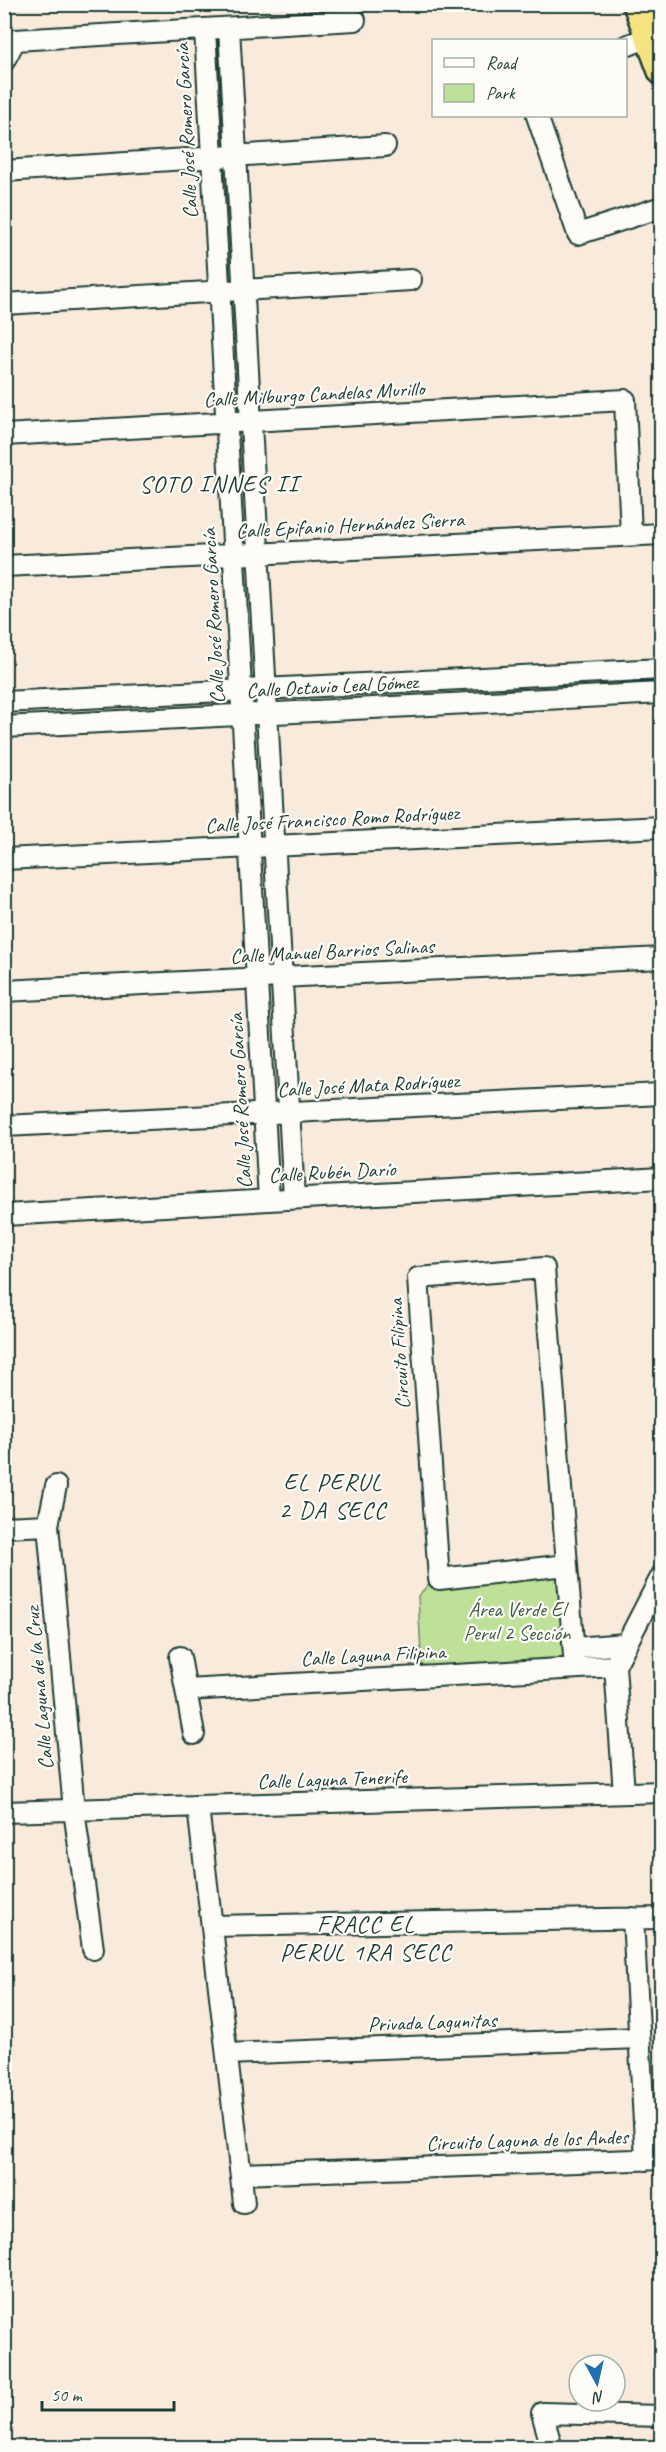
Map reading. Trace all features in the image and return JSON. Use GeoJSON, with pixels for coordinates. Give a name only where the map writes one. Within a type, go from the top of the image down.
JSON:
{"type":"FeatureCollection","features":[{"type":"Feature","properties":{"kind":"highway"},"geometry":{"type":"LineString","coordinates":[[637,4],[637,42],[662,71]]}},
{"type":"Feature","properties":{"kind":"street"},"geometry":{"type":"LineString","coordinates":[[4,61],[15,40],[356,20]]}},
{"type":"Feature","properties":{"kind":"street"},"geometry":{"type":"LineString","coordinates":[[229,28],[294,1198]]}},
{"type":"Feature","properties":{"kind":"street","name":"Calle José Romero García"},"geometry":{"type":"LineString","coordinates":[[204,29],[269,1200]]}},
{"type":"Feature","properties":{"kind":"street"},"geometry":{"type":"LineString","coordinates":[[537,117],[578,234],[662,207]]}},
{"type":"Feature","properties":{"kind":"street"},"geometry":{"type":"LineString","coordinates":[[4,171],[385,146]]}},
{"type":"Feature","properties":{"kind":"street"},"geometry":{"type":"LineString","coordinates":[[4,304],[411,279]]}},
{"type":"Feature","properties":{"kind":"street","name":"Calle Milburgo Candelas Murillo"},"geometry":{"type":"LineString","coordinates":[[4,435],[625,400],[631,535]]}},
{"type":"Feature","properties":{"kind":"street","name":"Calle Epifanio Hernández Sierra"},"geometry":{"type":"LineString","coordinates":[[4,566],[662,534]]}},
{"type":"Feature","properties":{"kind":"street","name":"Calle Octavio Leal Gómez"},"geometry":{"type":"LineString","coordinates":[[4,702],[662,669]]}},
{"type":"Feature","properties":{"kind":"street","name":"Calle Octavio Leal Gómez"},"geometry":{"type":"LineString","coordinates":[[4,727],[662,693]]}},
{"type":"Feature","properties":{"kind":"street","name":"Calle José Francisco Romo Rodríguez"},"geometry":{"type":"LineString","coordinates":[[4,859],[662,827]]}},
{"type":"Feature","properties":{"kind":"street","name":"Calle Manuel Barrios Salinas"},"geometry":{"type":"LineString","coordinates":[[4,991],[662,958]]}},
{"type":"Feature","properties":{"kind":"street","name":"Calle José Mata Rodríguez"},"geometry":{"type":"LineString","coordinates":[[4,1126],[662,1094]]}},
{"type":"Feature","properties":{"kind":"street","name":"Calle Rubén Darío"},"geometry":{"type":"LineString","coordinates":[[4,1215],[662,1178]]}},
{"type":"Feature","properties":{"kind":"street","name":"Circuito Filipina"},"geometry":{"type":"LineString","coordinates":[[567,1565],[438,1579],[418,1278],[544,1268],[575,1668]]}},
{"type":"Feature","properties":{"kind":"street","name":"Calle Laguna de la Cruz"},"geometry":{"type":"LineString","coordinates":[[56,1486],[48,1525],[74,1810],[93,1949]]}},
{"type":"Feature","properties":{"kind":"street"},"geometry":{"type":"LineString","coordinates":[[4,1527],[48,1525]]}},
{"type":"Feature","properties":{"kind":"street"},"geometry":{"type":"LineString","coordinates":[[624,1793],[615,1666],[662,1575]]}},
{"type":"Feature","properties":{"kind":"street"},"geometry":{"type":"LineString","coordinates":[[574,1648],[626,1644]]}},
{"type":"Feature","properties":{"kind":"street"},"geometry":{"type":"LineString","coordinates":[[180,1657],[194,1734]]}},
{"type":"Feature","properties":{"kind":"street","name":"Calle Laguna Filipina"},"geometry":{"type":"LineString","coordinates":[[186,1690],[615,1666]]}},
{"type":"Feature","properties":{"kind":"street","name":"Calle Laguna Tenerife"},"geometry":{"type":"LineString","coordinates":[[4,1812],[662,1792]]}},
{"type":"Feature","properties":{"kind":"street"},"geometry":{"type":"LineString","coordinates":[[198,1807],[244,2203]]}},
{"type":"Feature","properties":{"kind":"street","name":"Circuito Laguna de los Andes"},"geometry":{"type":"LineString","coordinates":[[241,2174],[654,2159],[639,2038],[633,1918]]}},
{"type":"Feature","properties":{"kind":"street"},"geometry":{"type":"LineString","coordinates":[[212,1926],[662,1918]]}},
{"type":"Feature","properties":{"kind":"street","name":"Privada Lagunitas"},"geometry":{"type":"LineString","coordinates":[[227,2054],[639,2038]]}},
{"type":"Feature","properties":{"kind":"street"},"geometry":{"type":"LineString","coordinates":[[552,2448],[542,2413],[662,2416]]}},
{"type":"Feature","properties":{"kind":"green space","name":"Área Verde El Perul 2 Sección"},"geometry":{"type":"Polygon","coordinates":[[[558,1571],[569,1663],[422,1672],[418,1596],[429,1584],[558,1571]]]}},
{"type":"Feature","properties":{"kind":"district","name":"SOTO INNES II"},"geometry":{"type":"Point","coordinates":[219,484]}},
{"type":"Feature","properties":{"kind":"district","name":"EL PERUL 2 DA SECC"},"geometry":{"type":"Point","coordinates":[333,1496]}},
{"type":"Feature","properties":{"kind":"district","name":"FRACC EL PERUL 1RA SECC"},"geometry":{"type":"Point","coordinates":[366,1938]}}]}
